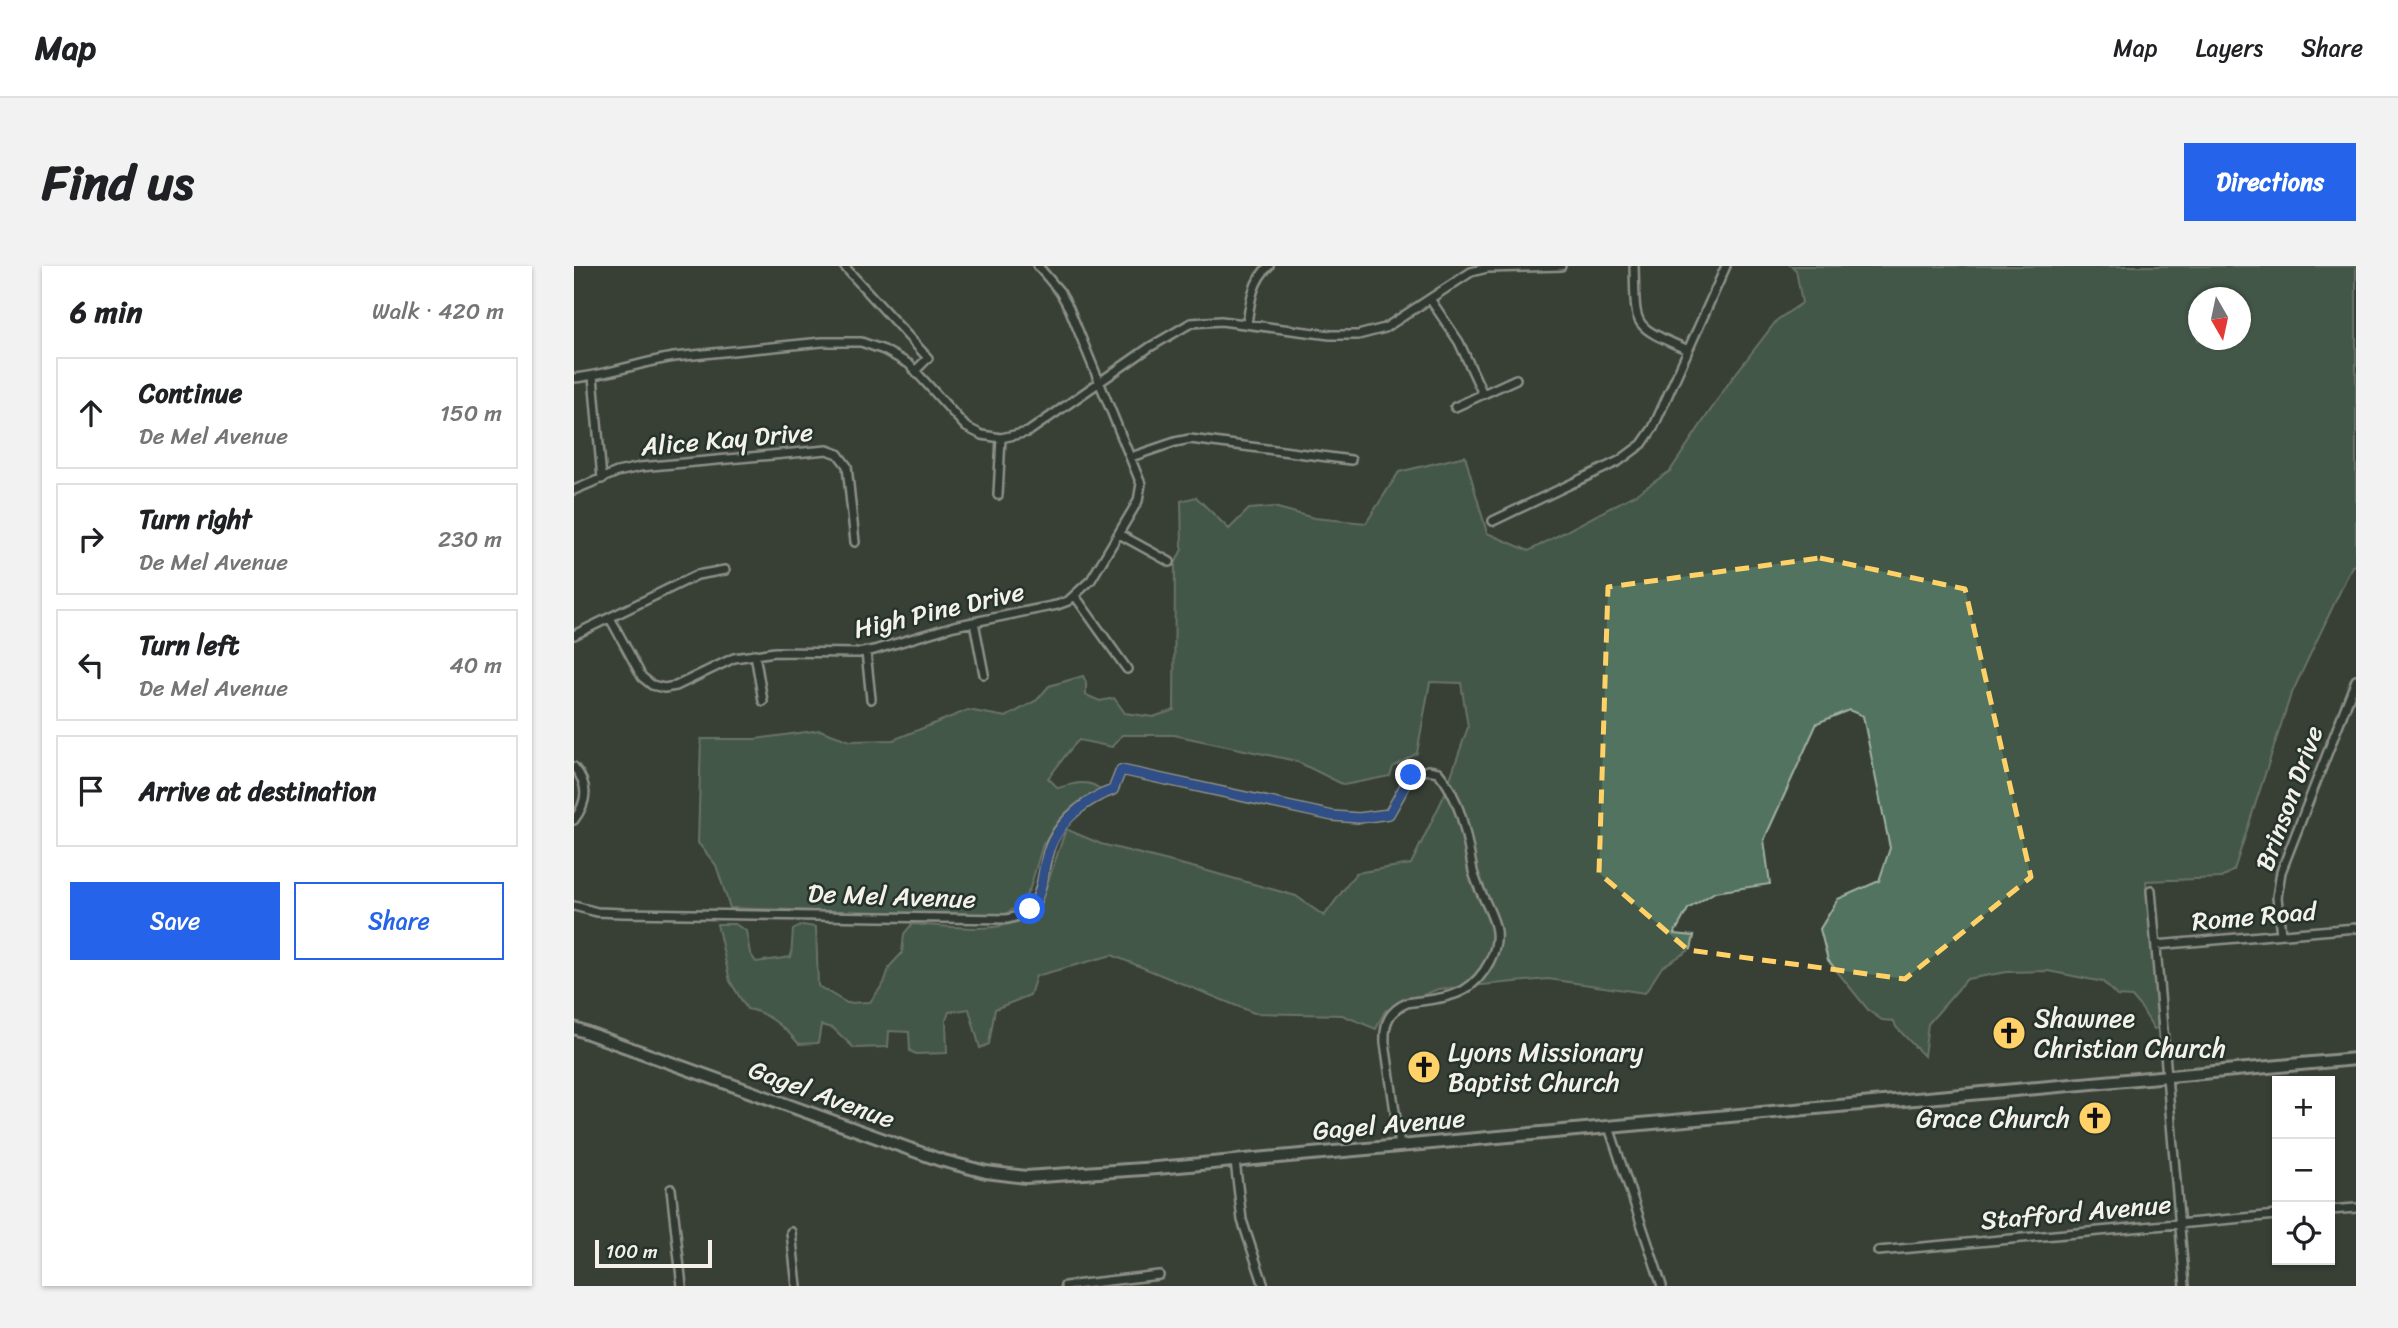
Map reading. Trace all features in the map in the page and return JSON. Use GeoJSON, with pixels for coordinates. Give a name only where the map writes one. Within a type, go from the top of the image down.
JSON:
{"type":"FeatureCollection","features":[{"type":"Feature","properties":{"kind":"street"},"geometry":{"type":"LineString","coordinates":[[844,266],[928,358],[916,370]]}},
{"type":"Feature","properties":{"kind":"street"},"geometry":{"type":"LineString","coordinates":[[1040,269],[1050,266]]}},
{"type":"Feature","properties":{"kind":"street"},"geometry":{"type":"LineString","coordinates":[[1247,324],[1255,284],[1269,266]]}},
{"type":"Feature","properties":{"kind":"street"},"geometry":{"type":"LineString","coordinates":[[574,378],[674,357],[838,341],[861,342],[884,349],[916,370],[966,427],[982,435],[1001,438],[1028,432],[1166,336],[1191,323],[1207,321],[1330,335],[1359,335],[1385,328],[1460,278],[1479,270],[1561,266]]}},
{"type":"Feature","properties":{"kind":"street"},"geometry":{"type":"LineString","coordinates":[[1634,266],[1638,321],[1646,331],[1688,350]]}},
{"type":"Feature","properties":{"kind":"street"},"geometry":{"type":"LineString","coordinates":[[1493,521],[1611,465],[1635,450],[1653,428],[1726,266]]}},
{"type":"Feature","properties":{"kind":"street","name":"High Pine Drive"},"geometry":{"type":"LineString","coordinates":[[610,618],[642,677],[658,687],[676,686],[734,658],[775,652],[866,652],[920,635],[1057,606],[1075,596],[1091,580],[1119,534],[1138,501],[1141,484],[1069,308],[1060,292],[1040,269]]}},
{"type":"Feature","properties":{"kind":"street"},"geometry":{"type":"LineString","coordinates":[[1430,299],[1459,342],[1483,394]]}},
{"type":"Feature","properties":{"kind":"street"},"geometry":{"type":"LineString","coordinates":[[593,376],[602,479]]}},
{"type":"Feature","properties":{"kind":"street"},"geometry":{"type":"LineString","coordinates":[[1455,407],[1516,379]]}},
{"type":"Feature","properties":{"kind":"street"},"geometry":{"type":"LineString","coordinates":[[998,495],[1001,438]]}},
{"type":"Feature","properties":{"kind":"street"},"geometry":{"type":"LineString","coordinates":[[1131,457],[1191,439],[1351,460]]}},
{"type":"Feature","properties":{"kind":"street","name":"Alice Kay Drive"},"geometry":{"type":"LineString","coordinates":[[574,490],[624,470],[640,467],[827,450],[838,454],[847,466],[855,542]]}},
{"type":"Feature","properties":{"kind":"street"},"geometry":{"type":"LineString","coordinates":[[1119,534],[1170,562]]}},
{"type":"Feature","properties":{"kind":"street"},"geometry":{"type":"LineString","coordinates":[[574,635],[697,575],[725,570]]}},
{"type":"Feature","properties":{"kind":"street"},"geometry":{"type":"LineString","coordinates":[[1075,596],[1127,669]]}},
{"type":"Feature","properties":{"kind":"street"},"geometry":{"type":"LineString","coordinates":[[974,622],[984,674]]}},
{"type":"Feature","properties":{"kind":"street"},"geometry":{"type":"LineString","coordinates":[[866,652],[871,699]]}},
{"type":"Feature","properties":{"kind":"street"},"geometry":{"type":"LineString","coordinates":[[755,654],[763,701]]}},
{"type":"Feature","properties":{"kind":"street","name":"Brinson Drive"},"geometry":{"type":"LineString","coordinates":[[2281,934],[2277,897],[2281,872],[2356,680]]}},
{"type":"Feature","properties":{"kind":"street"},"geometry":{"type":"LineString","coordinates":[[574,767],[583,778],[586,790],[584,803],[574,820]]}},
{"type":"Feature","properties":{"kind":"street","name":"De Mel Avenue"},"geometry":{"type":"LineString","coordinates":[[574,906],[597,912],[1007,919],[1026,913],[1035,904],[1049,850],[1065,822],[1082,806],[1100,794],[1113,790],[1121,770],[1333,816],[1359,818],[1389,814],[1411,775],[1428,770],[1438,772],[1452,790],[1463,822],[1478,889],[1495,926],[1496,937],[1494,953],[1484,970],[1464,990],[1398,1007],[1390,1015],[1384,1028],[1400,1146]]}},
{"type":"Feature","properties":{"kind":"street"},"geometry":{"type":"LineString","coordinates":[[2151,890],[2185,1286]]}},
{"type":"Feature","properties":{"kind":"street","name":"Rome Road"},"geometry":{"type":"LineString","coordinates":[[2156,945],[2356,928]]}},
{"type":"Feature","properties":{"kind":"street","name":"Gagel Avenue"},"geometry":{"type":"LineString","coordinates":[[574,1028],[903,1147],[986,1172],[1040,1177],[2356,1059]]}},
{"type":"Feature","properties":{"kind":"street"},"geometry":{"type":"LineString","coordinates":[[1609,1127],[1662,1286]]}},
{"type":"Feature","properties":{"kind":"street"},"geometry":{"type":"LineString","coordinates":[[1235,1161],[1242,1220],[1264,1286]]}},
{"type":"Feature","properties":{"kind":"street"},"geometry":{"type":"LineString","coordinates":[[671,1189],[682,1286]]}},
{"type":"Feature","properties":{"kind":"street"},"geometry":{"type":"LineString","coordinates":[[2335,1210],[2356,1208]]}},
{"type":"Feature","properties":{"kind":"street","name":"Stafford Avenue"},"geometry":{"type":"LineString","coordinates":[[1878,1251],[2272,1215]]}},
{"type":"Feature","properties":{"kind":"street"},"geometry":{"type":"LineString","coordinates":[[791,1232],[797,1286]]}},
{"type":"Feature","properties":{"kind":"street"},"geometry":{"type":"LineString","coordinates":[[1065,1286],[1159,1275]]}},
{"type":"Feature","properties":{"kind":"highlighted area"},"geometry":{"type":"Polygon","coordinates":[[[1820,558],[1965,589],[2031,877],[1905,979],[1688,950],[1599,873],[1608,587],[1820,558]]]}},
{"type":"Feature","properties":{"kind":"green space"},"geometry":{"type":"Polygon","coordinates":[[[1791,266],[2356,266],[2356,565],[2352,566],[2290,697],[2234,870],[2221,878],[2146,881],[2159,1028],[2154,1029],[2132,997],[2117,996],[2103,982],[2048,971],[2007,972],[1967,979],[1928,1024],[1924,1056],[1896,1027],[1894,1021],[1882,1020],[1869,1011],[1828,960],[1820,929],[1838,899],[1879,881],[1890,848],[1863,716],[1849,710],[1817,723],[1764,840],[1770,884],[1715,892],[1688,909],[1674,934],[1694,936],[1691,949],[1662,967],[1645,993],[1548,979],[1438,989],[1385,1011],[1376,1029],[1342,1015],[1254,1013],[1112,955],[1036,976],[1030,995],[995,1009],[989,1044],[980,1048],[969,1009],[949,1012],[946,1020],[947,1053],[916,1054],[910,1051],[909,1032],[889,1031],[888,1047],[854,1048],[833,1028],[821,1025],[818,1043],[799,1044],[769,1017],[747,1009],[730,981],[717,924],[735,924],[746,931],[750,953],[756,962],[791,957],[793,930],[802,925],[816,927],[818,986],[847,1003],[870,1002],[884,983],[890,966],[902,953],[904,934],[912,924],[961,928],[994,927],[1024,919],[1038,911],[1066,829],[1101,844],[1296,896],[1324,916],[1356,873],[1411,864],[1444,796],[1468,727],[1461,683],[1430,682],[1417,753],[1393,767],[1390,776],[1344,785],[1296,761],[1174,735],[1122,735],[1112,747],[1079,740],[1048,778],[1058,788],[1087,783],[1101,791],[1078,805],[1043,844],[1030,888],[1022,904],[1000,917],[730,908],[716,865],[698,843],[701,739],[756,739],[820,730],[850,741],[893,740],[968,710],[1006,717],[1037,700],[1049,686],[1083,676],[1086,695],[1100,701],[1114,698],[1125,713],[1153,717],[1174,710],[1175,564],[1182,549],[1181,501],[1196,497],[1229,529],[1249,509],[1274,507],[1314,518],[1366,523],[1399,472],[1465,456],[1487,533],[1529,551],[1638,493],[1670,471],[1730,381],[1777,320],[1802,303],[1796,270],[1791,266]]]}},
{"type":"Feature","properties":{"kind":"place","name":"Shawnee Christian Church"},"geometry":{"type":"Point","coordinates":[2009,1033]}},
{"type":"Feature","properties":{"kind":"place","name":"Lyons Missionary Baptist Church"},"geometry":{"type":"Point","coordinates":[1424,1067]}},
{"type":"Feature","properties":{"kind":"place","name":"Grace Church"},"geometry":{"type":"Point","coordinates":[2095,1118]}},
{"type":"Feature","properties":{"kind":"route"},"geometry":{"type":"LineString","coordinates":[[1030,909],[1038,898],[1049,850],[1058,831],[1082,806],[1100,794],[1113,790],[1121,770],[1333,816],[1359,818],[1389,814],[1411,775]]}}]}
